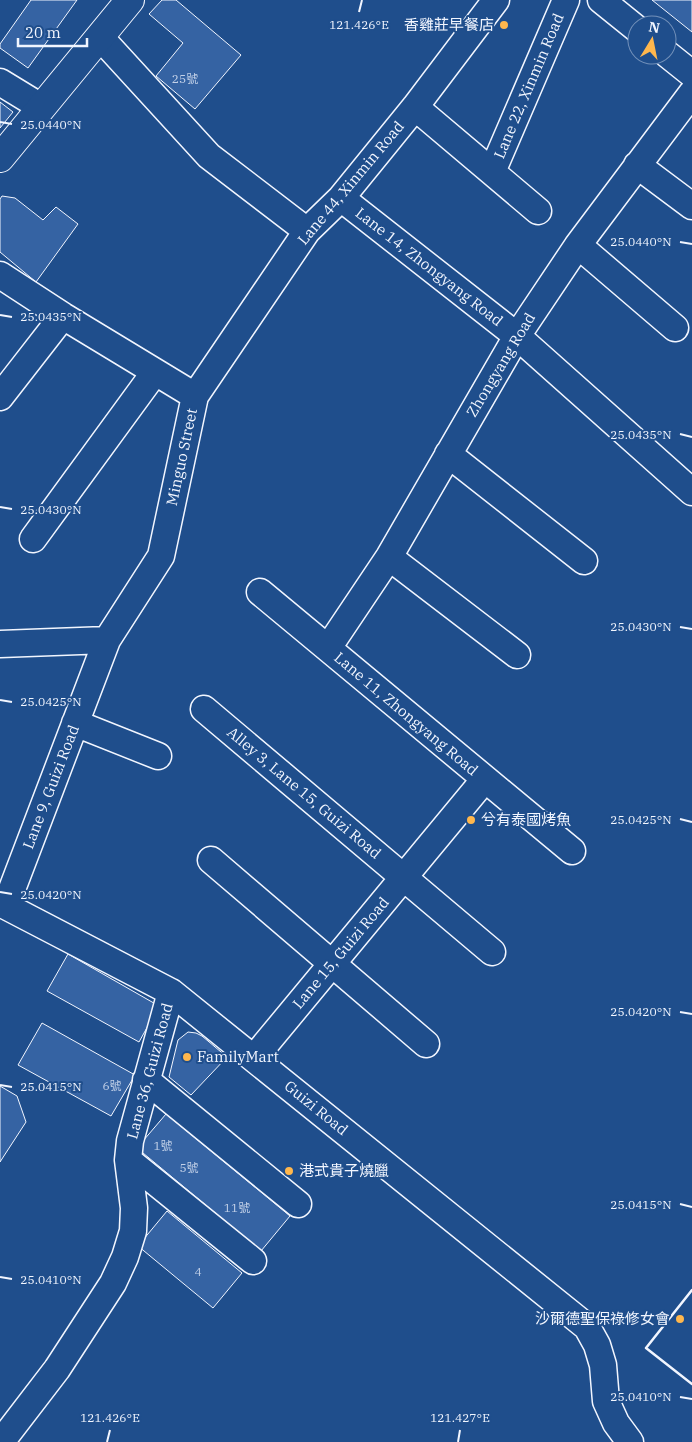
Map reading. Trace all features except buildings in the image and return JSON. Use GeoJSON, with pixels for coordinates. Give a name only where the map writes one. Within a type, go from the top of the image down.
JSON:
{"type":"FeatureCollection","features":[{"type":"Feature","properties":{"kind":"main road"},"geometry":{"type":"LineString","coordinates":[[0,158],[130,0]]}},
{"type":"Feature","properties":{"kind":"street","name":"Lane 44, Xinmin Road"},"geometry":{"type":"LineString","coordinates":[[195,396],[307,231],[341,198],[415,107],[496,0]]}},
{"type":"Feature","properties":{"kind":"street","name":"Lane 22, Xinmin Road"},"geometry":{"type":"LineString","coordinates":[[492,172],[566,0]]}},
{"type":"Feature","properties":{"kind":"street"},"geometry":{"type":"LineString","coordinates":[[601,0],[627,21]]}},
{"type":"Feature","properties":{"kind":"street"},"geometry":{"type":"LineString","coordinates":[[100,36],[209,156],[307,231]]}},
{"type":"Feature","properties":{"kind":"street"},"geometry":{"type":"LineString","coordinates":[[677,62],[692,74]]}},
{"type":"Feature","properties":{"kind":"street"},"geometry":{"type":"LineString","coordinates":[[0,82],[41,107]]}},
{"type":"Feature","properties":{"kind":"street","name":"Zhongyang Road"},"geometry":{"type":"LineString","coordinates":[[328,648],[389,558],[517,336],[578,245],[692,93]]}},
{"type":"Feature","properties":{"kind":"street"},"geometry":{"type":"LineString","coordinates":[[415,107],[538,211]]}},
{"type":"Feature","properties":{"kind":"street"},"geometry":{"type":"LineString","coordinates":[[637,165],[692,206]]}},
{"type":"Feature","properties":{"kind":"street","name":"Lane 14, Zhongyang Road"},"geometry":{"type":"LineString","coordinates":[[341,198],[517,336],[689,483]]}},
{"type":"Feature","properties":{"kind":"street"},"geometry":{"type":"LineString","coordinates":[[578,245],[674,328]]}},
{"type":"Feature","properties":{"kind":"street","name":"Minguo Street"},"geometry":{"type":"LineString","coordinates":[[0,275],[63,316],[195,396],[161,556],[107,640]]}},
{"type":"Feature","properties":{"kind":"street"},"geometry":{"type":"LineString","coordinates":[[0,398],[63,316]]}},
{"type":"Feature","properties":{"kind":"street"},"geometry":{"type":"LineString","coordinates":[[33,539],[155,372]]}},
{"type":"Feature","properties":{"kind":"street"},"geometry":{"type":"LineString","coordinates":[[448,454],[584,562]]}},
{"type":"Feature","properties":{"kind":"street"},"geometry":{"type":"LineString","coordinates":[[389,558],[517,655]]}},
{"type":"Feature","properties":{"kind":"street","name":"Lane 11, Zhongyang Road"},"geometry":{"type":"LineString","coordinates":[[260,592],[572,851]]}},
{"type":"Feature","properties":{"kind":"street"},"geometry":{"type":"LineString","coordinates":[[0,644],[107,640]]}},
{"type":"Feature","properties":{"kind":"street","name":"Lane 9, Guizi Road"},"geometry":{"type":"LineString","coordinates":[[3,904],[107,640]]}},
{"type":"Feature","properties":{"kind":"street","name":"Alley 3, Lane 15, Guizi Road"},"geometry":{"type":"LineString","coordinates":[[204,709],[492,952]]}},
{"type":"Feature","properties":{"kind":"street"},"geometry":{"type":"LineString","coordinates":[[75,723],[158,756]]}},
{"type":"Feature","properties":{"kind":"street","name":"Lane 15, Guizi Road"},"geometry":{"type":"LineString","coordinates":[[254,1058],[485,779]]}},
{"type":"Feature","properties":{"kind":"street"},"geometry":{"type":"LineString","coordinates":[[211,860],[426,1044]]}},
{"type":"Feature","properties":{"kind":"street","name":"Guizi Road"},"geometry":{"type":"LineString","coordinates":[[3,904],[171,992],[587,1327],[597,1345],[603,1365],[606,1401],[616,1424],[630,1442]]}},
{"type":"Feature","properties":{"kind":"street","name":"Lane 36, Guizi Road"},"geometry":{"type":"LineString","coordinates":[[2,1442],[57,1369],[113,1283],[125,1257],[133,1231],[134,1208],[128,1160],[130,1141],[171,992]]}},
{"type":"Feature","properties":{"kind":"street"},"geometry":{"type":"LineString","coordinates":[[146,1080],[298,1204]]}},
{"type":"Feature","properties":{"kind":"street"},"geometry":{"type":"LineString","coordinates":[[128,1160],[253,1261]]}},
{"type":"Feature","properties":{"kind":"wall"},"geometry":{"type":"LineString","coordinates":[[692,1290],[646,1348],[692,1384]]}},
{"type":"Feature","properties":{"kind":"place","name":"香雞莊早餐店"},"geometry":{"type":"Point","coordinates":[504,25]}},
{"type":"Feature","properties":{"kind":"place","name":"兮有泰國烤魚"},"geometry":{"type":"Point","coordinates":[471,820]}},
{"type":"Feature","properties":{"kind":"place","name":"FamilyMart"},"geometry":{"type":"Point","coordinates":[187,1057]}},
{"type":"Feature","properties":{"kind":"place","name":"港式貴子燒臘"},"geometry":{"type":"Point","coordinates":[289,1171]}},
{"type":"Feature","properties":{"kind":"place","name":"沙爾德聖保祿修女會"},"geometry":{"type":"Point","coordinates":[680,1319]}}]}
